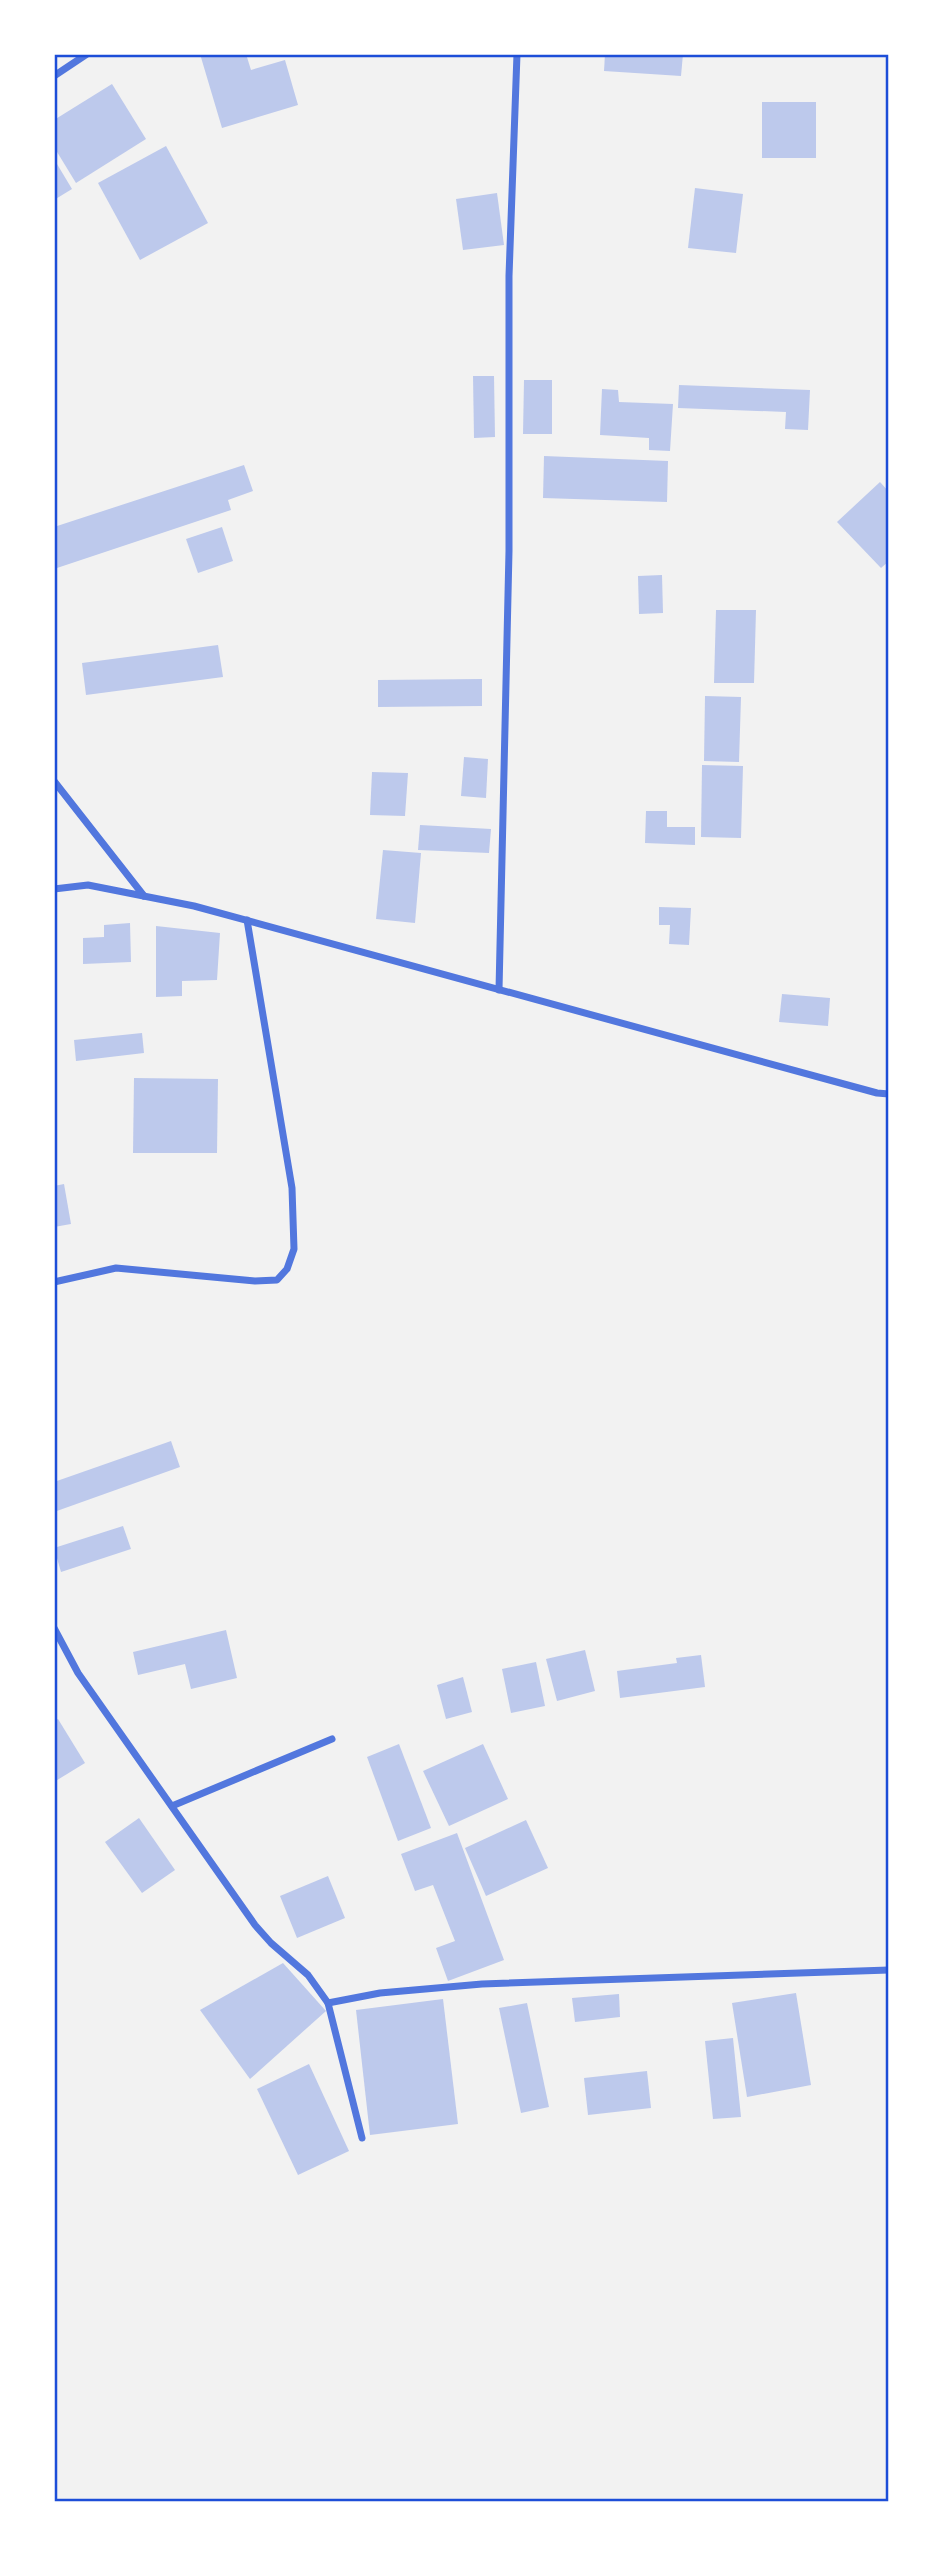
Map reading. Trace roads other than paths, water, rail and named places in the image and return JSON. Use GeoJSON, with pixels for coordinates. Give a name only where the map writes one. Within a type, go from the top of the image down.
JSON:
{"type":"FeatureCollection","features":[{"type":"Feature","properties":{"kind":"street"},"geometry":{"type":"LineString","coordinates":[[54,76],[87,54]]}},
{"type":"Feature","properties":{"kind":"street"},"geometry":{"type":"LineString","coordinates":[[499,990],[509,565],[509,276],[517,54]]}},
{"type":"Feature","properties":{"kind":"street"},"geometry":{"type":"LineString","coordinates":[[54,781],[144,896]]}},
{"type":"Feature","properties":{"kind":"street"},"geometry":{"type":"LineString","coordinates":[[54,888],[88,885],[194,906],[877,1093],[889,1094]]}},
{"type":"Feature","properties":{"kind":"street"},"geometry":{"type":"LineString","coordinates":[[54,1282],[116,1268],[255,1281],[277,1280],[287,1269],[294,1249],[292,1188],[247,920]]}},
{"type":"Feature","properties":{"kind":"street"},"geometry":{"type":"LineString","coordinates":[[54,1628],[78,1673],[255,1925],[271,1943],[308,1975],[328,2003],[362,2138]]}},
{"type":"Feature","properties":{"kind":"street"},"geometry":{"type":"LineString","coordinates":[[172,1806],[332,1739]]}},
{"type":"Feature","properties":{"kind":"street"},"geometry":{"type":"LineString","coordinates":[[328,2003],[380,1993],[482,1984],[889,1970]]}}]}
